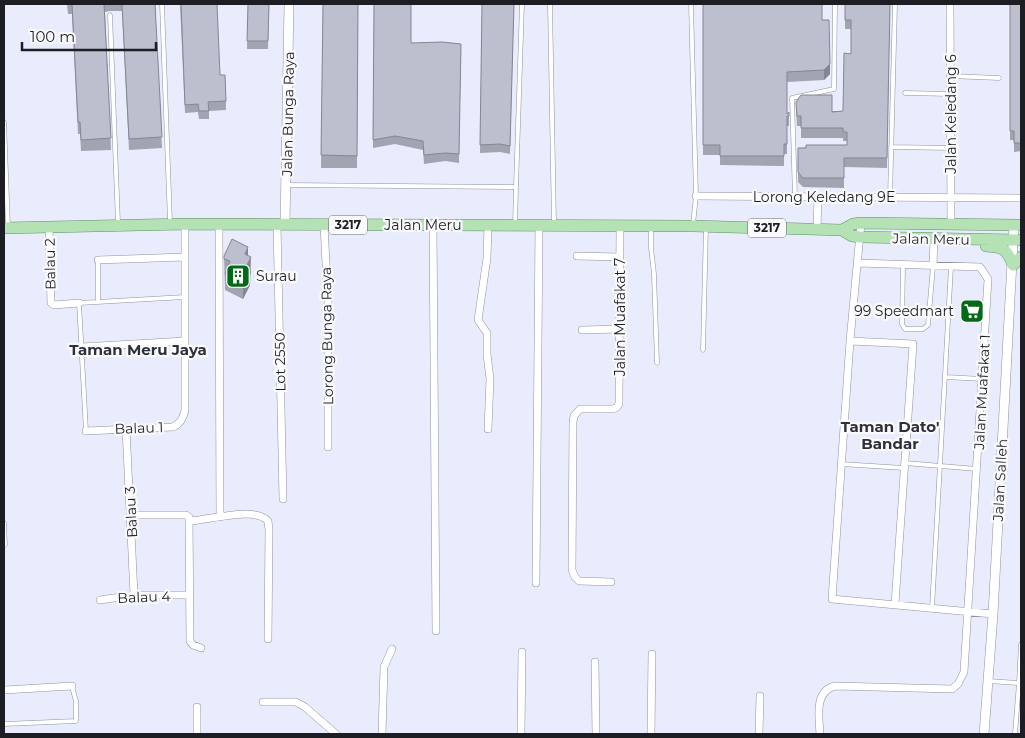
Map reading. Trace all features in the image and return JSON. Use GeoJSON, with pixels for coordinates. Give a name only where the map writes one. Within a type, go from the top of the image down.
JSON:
{"type":"FeatureCollection","features":[{"type":"Feature","properties":{"kind":"main road","name":"Jalan Meru"},"geometry":{"type":"LineString","coordinates":[[6,228],[170,224],[281,224],[693,226],[842,230],[861,223],[1017,225]]}},
{"type":"Feature","properties":{"kind":"main road","name":"Jalan Meru"},"geometry":{"type":"LineString","coordinates":[[842,230],[852,236],[860,237],[1017,240]]}},
{"type":"Feature","properties":{"kind":"main road"},"geometry":{"type":"LineString","coordinates":[[952,239],[966,244],[1000,247],[1017,261]]}},
{"type":"Feature","properties":{"kind":"street","name":"Jalan Bunga Raya"},"geometry":{"type":"LineString","coordinates":[[281,224],[287,184],[289,4]]}},
{"type":"Feature","properties":{"kind":"street","name":"Jalan Keledang 6"},"geometry":{"type":"LineString","coordinates":[[950,4],[951,224]]}},
{"type":"Feature","properties":{"kind":"street","name":"Lorong Keledang 9E"},"geometry":{"type":"LineString","coordinates":[[696,196],[1021,198]]}},
{"type":"Feature","properties":{"kind":"street"},"geometry":{"type":"LineString","coordinates":[[817,230],[818,197]]}},
{"type":"Feature","properties":{"kind":"street"},"geometry":{"type":"LineString","coordinates":[[861,223],[850,341],[832,599],[993,614]]}},
{"type":"Feature","properties":{"kind":"street","name":"Balau 1"},"geometry":{"type":"LineString","coordinates":[[86,430],[173,426],[178,424],[183,418],[185,224]]}},
{"type":"Feature","properties":{"kind":"street"},"geometry":{"type":"LineString","coordinates":[[219,224],[220,518]]}},
{"type":"Feature","properties":{"kind":"street","name":"Lot 2550"},"geometry":{"type":"LineString","coordinates":[[281,224],[283,499]]}},
{"type":"Feature","properties":{"kind":"street","name":"Lorong Bunga Raya"},"geometry":{"type":"LineString","coordinates":[[324,225],[328,302],[328,447]]}},
{"type":"Feature","properties":{"kind":"street"},"geometry":{"type":"LineString","coordinates":[[433,225],[436,630]]}},
{"type":"Feature","properties":{"kind":"street","name":"Jalan Salleh"},"geometry":{"type":"LineString","coordinates":[[984,734],[1017,261],[1017,225]]}},
{"type":"Feature","properties":{"kind":"street"},"geometry":{"type":"LineString","coordinates":[[488,226],[487,258],[478,320],[487,333],[490,380],[488,429]]}},
{"type":"Feature","properties":{"kind":"street"},"geometry":{"type":"LineString","coordinates":[[536,583],[539,226]]}},
{"type":"Feature","properties":{"kind":"street","name":"Jalan Muafakat 7"},"geometry":{"type":"LineString","coordinates":[[611,582],[579,581],[572,570],[573,422],[574,416],[580,409],[613,409],[617,407],[619,398],[620,226]]}},
{"type":"Feature","properties":{"kind":"street","name":"Balau 2"},"geometry":{"type":"LineString","coordinates":[[49,227],[51,303],[54,305],[80,303]]}},
{"type":"Feature","properties":{"kind":"street"},"geometry":{"type":"LineString","coordinates":[[933,266],[934,239]]}},
{"type":"Feature","properties":{"kind":"street"},"geometry":{"type":"LineString","coordinates":[[577,256],[620,257]]}},
{"type":"Feature","properties":{"kind":"street"},"geometry":{"type":"LineString","coordinates":[[98,260],[185,257]]}},
{"type":"Feature","properties":{"kind":"street","name":"Jalan Muafakat 1"},"geometry":{"type":"LineString","coordinates":[[820,734],[820,701],[822,694],[829,688],[836,686],[952,688],[958,684],[964,672],[988,278],[980,267],[858,264]]}},
{"type":"Feature","properties":{"kind":"street"},"geometry":{"type":"LineString","coordinates":[[582,330],[620,329]]}},
{"type":"Feature","properties":{"kind":"street"},"geometry":{"type":"LineString","coordinates":[[82,348],[185,341]]}},
{"type":"Feature","properties":{"kind":"street"},"geometry":{"type":"LineString","coordinates":[[850,341],[913,344],[895,604]]}},
{"type":"Feature","properties":{"kind":"street","name":"Balau 3"},"geometry":{"type":"LineString","coordinates":[[126,428],[134,595]]}},
{"type":"Feature","properties":{"kind":"street"},"geometry":{"type":"LineString","coordinates":[[131,515],[186,514],[189,517],[190,640],[193,645],[201,648]]}},
{"type":"Feature","properties":{"kind":"street"},"geometry":{"type":"LineString","coordinates":[[190,521],[220,518],[235,514],[257,515],[266,519],[269,525],[268,639]]}},
{"type":"Feature","properties":{"kind":"street","name":"Balau 4"},"geometry":{"type":"LineString","coordinates":[[100,600],[134,595],[189,595]]}},
{"type":"Feature","properties":{"kind":"street"},"geometry":{"type":"LineString","coordinates":[[382,734],[384,666],[392,650]]}},
{"type":"Feature","properties":{"kind":"street"},"geometry":{"type":"LineString","coordinates":[[521,734],[522,652]]}},
{"type":"Feature","properties":{"kind":"street"},"geometry":{"type":"LineString","coordinates":[[651,734],[652,654]]}},
{"type":"Feature","properties":{"kind":"street"},"geometry":{"type":"LineString","coordinates":[[595,662],[596,734]]}},
{"type":"Feature","properties":{"kind":"street"},"geometry":{"type":"LineString","coordinates":[[4,690],[72,686]]}},
{"type":"Feature","properties":{"kind":"street"},"geometry":{"type":"LineString","coordinates":[[759,734],[760,696]]}},
{"type":"Feature","properties":{"kind":"street"},"geometry":{"type":"LineString","coordinates":[[263,702],[296,702],[305,707],[336,734]]}},
{"type":"Feature","properties":{"kind":"street"},"geometry":{"type":"LineString","coordinates":[[197,707],[197,734]]}},
{"type":"Feature","properties":{"kind":"lane"},"geometry":{"type":"LineString","coordinates":[[162,4],[170,224]]}},
{"type":"Feature","properties":{"kind":"lane"},"geometry":{"type":"LineString","coordinates":[[515,226],[522,4]]}},
{"type":"Feature","properties":{"kind":"lane"},"geometry":{"type":"LineString","coordinates":[[550,4],[554,226]]}},
{"type":"Feature","properties":{"kind":"lane"},"geometry":{"type":"LineString","coordinates":[[691,4],[696,196],[693,226]]}},
{"type":"Feature","properties":{"kind":"lane"},"geometry":{"type":"LineString","coordinates":[[795,197],[792,98],[834,89],[835,4]]}},
{"type":"Feature","properties":{"kind":"lane"},"geometry":{"type":"LineString","coordinates":[[890,197],[895,4]]}},
{"type":"Feature","properties":{"kind":"lane"},"geometry":{"type":"LineString","coordinates":[[110,14],[118,225]]}},
{"type":"Feature","properties":{"kind":"lane"},"geometry":{"type":"LineString","coordinates":[[950,76],[998,78]]}},
{"type":"Feature","properties":{"kind":"lane"},"geometry":{"type":"LineString","coordinates":[[906,93],[950,94]]}},
{"type":"Feature","properties":{"kind":"lane"},"geometry":{"type":"LineString","coordinates":[[4,122],[6,228]]}},
{"type":"Feature","properties":{"kind":"lane"},"geometry":{"type":"LineString","coordinates":[[891,147],[951,148]]}},
{"type":"Feature","properties":{"kind":"lane"},"geometry":{"type":"LineString","coordinates":[[793,149],[803,148]]}},
{"type":"Feature","properties":{"kind":"lane"},"geometry":{"type":"LineString","coordinates":[[287,184],[516,187]]}},
{"type":"Feature","properties":{"kind":"lane"},"geometry":{"type":"LineString","coordinates":[[652,226],[651,248],[654,274],[656,363]]}},
{"type":"Feature","properties":{"kind":"lane"},"geometry":{"type":"LineString","coordinates":[[703,350],[706,227]]}},
{"type":"Feature","properties":{"kind":"lane"},"geometry":{"type":"LineString","coordinates":[[98,260],[98,302]]}},
{"type":"Feature","properties":{"kind":"lane"},"geometry":{"type":"LineString","coordinates":[[903,266],[902,324],[905,328],[923,329],[928,325],[933,266]]}},
{"type":"Feature","properties":{"kind":"lane"},"geometry":{"type":"LineString","coordinates":[[932,608],[951,267]]}},
{"type":"Feature","properties":{"kind":"lane"},"geometry":{"type":"LineString","coordinates":[[80,303],[185,297]]}},
{"type":"Feature","properties":{"kind":"lane","name":"Balau 1"},"geometry":{"type":"LineString","coordinates":[[80,303],[86,430]]}},
{"type":"Feature","properties":{"kind":"lane"},"geometry":{"type":"LineString","coordinates":[[946,377],[982,380]]}},
{"type":"Feature","properties":{"kind":"lane"},"geometry":{"type":"LineString","coordinates":[[841,464],[940,466],[977,469]]}},
{"type":"Feature","properties":{"kind":"lane"},"geometry":{"type":"LineString","coordinates":[[4,524],[5,545]]}},
{"type":"Feature","properties":{"kind":"lane"},"geometry":{"type":"LineString","coordinates":[[1015,734],[1020,683],[1021,644]]}},
{"type":"Feature","properties":{"kind":"lane"},"geometry":{"type":"LineString","coordinates":[[988,681],[1020,683]]}},
{"type":"Feature","properties":{"kind":"lane"},"geometry":{"type":"LineString","coordinates":[[4,724],[76,721],[76,701],[72,686]]}},
{"type":"Feature","properties":{"kind":"building"},"geometry":{"type":"Polygon","coordinates":[[[72,4],[104,4],[111,138],[81,140],[80,122],[78,122],[72,4]]]}},
{"type":"Feature","properties":{"kind":"building"},"geometry":{"type":"Polygon","coordinates":[[[122,4],[155,4],[162,137],[129,139],[122,4]]]}},
{"type":"Feature","properties":{"kind":"building"},"geometry":{"type":"Polygon","coordinates":[[[181,4],[217,4],[220,75],[225,75],[226,101],[208,102],[209,111],[199,111],[198,104],[185,105],[181,4]]]}},
{"type":"Feature","properties":{"kind":"building"},"geometry":{"type":"Polygon","coordinates":[[[248,4],[269,4],[268,41],[247,41],[248,4]]]}},
{"type":"Feature","properties":{"kind":"building"},"geometry":{"type":"Polygon","coordinates":[[[323,4],[358,4],[357,156],[321,155],[323,4]]]}},
{"type":"Feature","properties":{"kind":"building"},"geometry":{"type":"Polygon","coordinates":[[[374,4],[411,4],[411,43],[442,42],[461,44],[459,154],[424,155],[423,141],[395,136],[373,140],[374,4]]]}},
{"type":"Feature","properties":{"kind":"building"},"geometry":{"type":"Polygon","coordinates":[[[482,4],[514,4],[510,146],[500,144],[480,145],[482,4]]]}},
{"type":"Feature","properties":{"kind":"building"},"geometry":{"type":"Polygon","coordinates":[[[703,4],[822,4],[822,20],[829,20],[830,64],[824,70],[787,72],[787,114],[789,112],[789,116],[787,116],[787,144],[784,144],[784,156],[720,156],[720,145],[703,145],[703,4]]]}},
{"type":"Feature","properties":{"kind":"building"},"geometry":{"type":"Polygon","coordinates":[[[845,4],[890,4],[887,158],[844,158],[844,178],[803,178],[798,172],[798,148],[806,148],[806,145],[847,145],[847,132],[843,132],[843,128],[801,128],[801,116],[797,116],[796,102],[801,95],[832,95],[832,112],[843,111],[844,53],[851,54],[851,20],[845,20],[845,4]]]}},
{"type":"Feature","properties":{"kind":"building"},"geometry":{"type":"Polygon","coordinates":[[[1010,4],[1021,4],[1021,143],[1014,143],[1014,131],[1010,131],[1010,4]]]}},
{"type":"Feature","properties":{"kind":"building"},"geometry":{"type":"Polygon","coordinates":[[[232,239],[248,247],[245,254],[251,257],[246,267],[250,269],[243,283],[225,274],[230,261],[224,259],[224,256],[232,239]]]}},
{"type":"Feature","properties":{"kind":"place","name":"Surau"},"geometry":{"type":"Point","coordinates":[238,276]}},
{"type":"Feature","properties":{"kind":"place","name":"99 Speedmart"},"geometry":{"type":"Point","coordinates":[972,311]}},
{"type":"Feature","properties":{"kind":"district","name":"Taman Meru Jaya"},"geometry":{"type":"Point","coordinates":[138,350]}},
{"type":"Feature","properties":{"kind":"district","name":"Taman Dato' Bandar"},"geometry":{"type":"Point","coordinates":[890,436]}}]}
